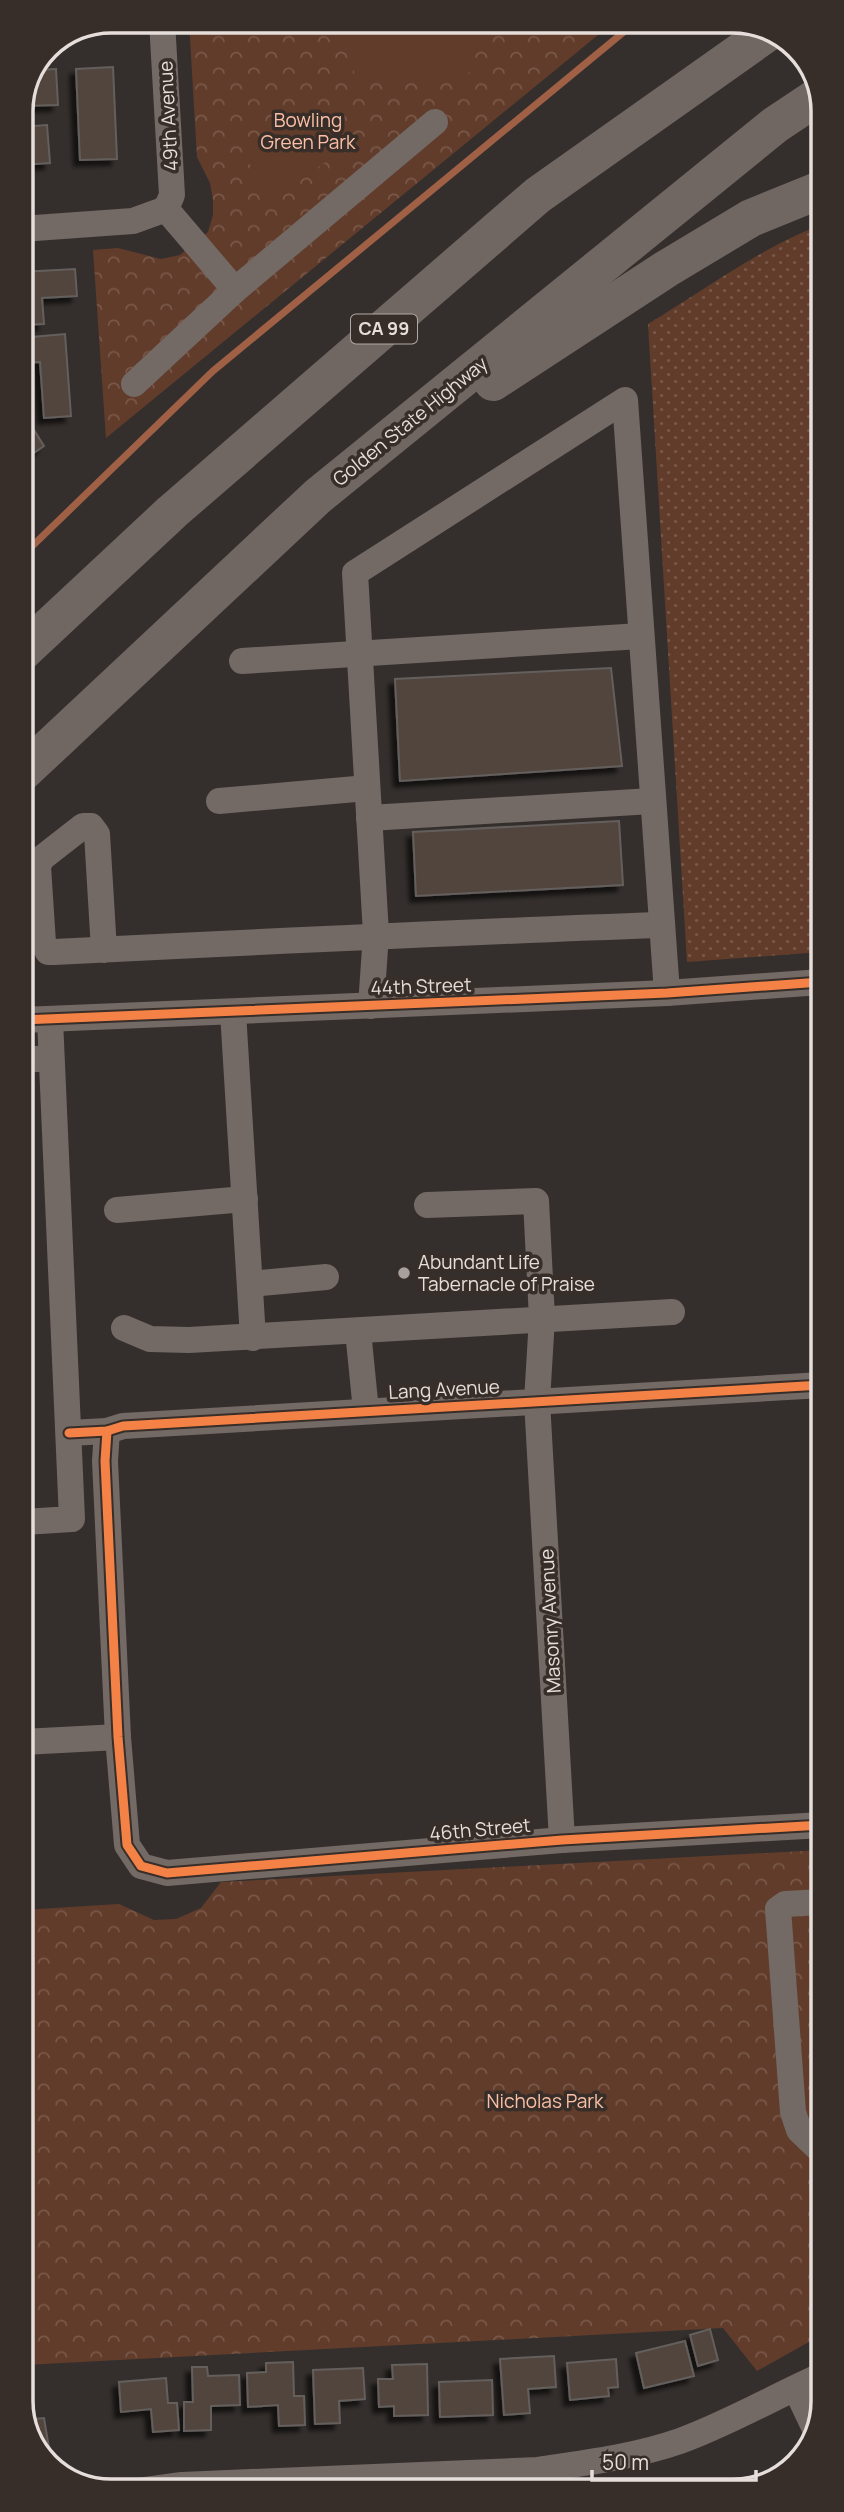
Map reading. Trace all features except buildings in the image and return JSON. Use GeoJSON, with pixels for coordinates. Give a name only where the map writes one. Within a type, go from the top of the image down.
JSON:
{"type":"FeatureCollection","features":[{"type":"Feature","properties":{"kind":"highway","name":"CA 99"},"geometry":{"type":"LineString","coordinates":[[33,642],[172,512],[538,195],[760,38]]}},
{"type":"Feature","properties":{"kind":"highway","name":"Golden State Highway"},"geometry":{"type":"LineString","coordinates":[[33,763],[318,496],[775,125],[810,102]]}},
{"type":"Feature","properties":{"kind":"highway"},"geometry":{"type":"LineString","coordinates":[[318,496],[666,269],[751,218],[811,194]]}},
{"type":"Feature","properties":{"kind":"street","name":"49th Avenue"},"geometry":{"type":"LineString","coordinates":[[164,33],[172,195],[166,209]]}},
{"type":"Feature","properties":{"kind":"street"},"geometry":{"type":"LineString","coordinates":[[134,384],[235,290],[435,122]]}},
{"type":"Feature","properties":{"kind":"street"},"geometry":{"type":"LineString","coordinates":[[33,228],[133,221],[166,209],[235,290]]}},
{"type":"Feature","properties":{"kind":"street"},"geometry":{"type":"LineString","coordinates":[[371,1006],[376,934],[355,573],[625,400],[660,925],[667,993]]}},
{"type":"Feature","properties":{"kind":"street"},"geometry":{"type":"LineString","coordinates":[[242,661],[641,636]]}},
{"type":"Feature","properties":{"kind":"street"},"geometry":{"type":"LineString","coordinates":[[219,801],[367,788]]}},
{"type":"Feature","properties":{"kind":"street"},"geometry":{"type":"LineString","coordinates":[[369,818],[652,801]]}},
{"type":"Feature","properties":{"kind":"street"},"geometry":{"type":"LineString","coordinates":[[104,950],[97,834],[91,826],[83,826],[40,862],[43,943],[48,952],[104,950],[376,934],[660,925]]}},
{"type":"Feature","properties":{"kind":"street","name":"44th Street"},"geometry":{"type":"LineString","coordinates":[[33,1020],[667,993],[811,983]]}},
{"type":"Feature","properties":{"kind":"street"},"geometry":{"type":"LineString","coordinates":[[233,1012],[253,1338]]}},
{"type":"Feature","properties":{"kind":"street"},"geometry":{"type":"LineString","coordinates":[[33,1521],[72,1519],[50,1019]]}},
{"type":"Feature","properties":{"kind":"street"},"geometry":{"type":"LineString","coordinates":[[33,1059],[51,1058]]}},
{"type":"Feature","properties":{"kind":"street"},"geometry":{"type":"LineString","coordinates":[[117,1210],[245,1199]]}},
{"type":"Feature","properties":{"kind":"street","name":"Masonry Avenue"},"geometry":{"type":"LineString","coordinates":[[427,1205],[537,1201],[541,1318],[537,1401],[562,1840]]}},
{"type":"Feature","properties":{"kind":"street"},"geometry":{"type":"LineString","coordinates":[[250,1284],[326,1277]]}},
{"type":"Feature","properties":{"kind":"street"},"geometry":{"type":"LineString","coordinates":[[124,1328],[150,1339],[253,1338],[671,1312]]}},
{"type":"Feature","properties":{"kind":"street"},"geometry":{"type":"LineString","coordinates":[[358,1331],[366,1411]]}},
{"type":"Feature","properties":{"kind":"street","name":"Lang Avenue"},"geometry":{"type":"LineString","coordinates":[[68,1433],[107,1431],[123,1426],[811,1386]]}},
{"type":"Feature","properties":{"kind":"street"},"geometry":{"type":"LineString","coordinates":[[33,1741],[118,1737],[105,1461],[107,1431]]}},
{"type":"Feature","properties":{"kind":"street","name":"46th Street"},"geometry":{"type":"LineString","coordinates":[[118,1737],[127,1845],[141,1866],[167,1873],[562,1840],[811,1826]]}},
{"type":"Feature","properties":{"kind":"street"},"geometry":{"type":"LineString","coordinates":[[811,1903],[785,1904],[778,1909],[793,2112],[799,2130],[811,2138]]}},
{"type":"Feature","properties":{"kind":"street"},"geometry":{"type":"LineString","coordinates":[[337,2479],[537,2470],[595,2462],[681,2440],[811,2381]]}},
{"type":"Feature","properties":{"kind":"street"},"geometry":{"type":"LineString","coordinates":[[796,2389],[809,2416]]}},
{"type":"Feature","properties":{"kind":"green space","name":"Bowling Green Park"},"geometry":{"type":"Polygon","coordinates":[[[190,33],[600,33],[106,438],[93,250],[118,248],[161,259],[180,255],[208,232],[213,215],[213,200],[210,183],[197,157],[190,33]]]}},
{"type":"Feature","properties":{"kind":"green space"},"geometry":{"type":"Polygon","coordinates":[[[351,33],[473,33],[476,72],[355,83],[351,33]]]}},
{"type":"Feature","properties":{"kind":"green space"},"geometry":{"type":"Polygon","coordinates":[[[311,108],[344,148],[277,198],[247,161],[311,108]]]}},
{"type":"Feature","properties":{"kind":"green space"},"geometry":{"type":"Polygon","coordinates":[[[811,229],[811,953],[687,962],[648,324],[754,258],[811,229]]]}},
{"type":"Feature","properties":{"kind":"green space","name":"Nicholas Park"},"geometry":{"type":"Polygon","coordinates":[[[811,1851],[811,2341],[757,2371],[723,2328],[33,2365],[33,1909],[119,1904],[154,1920],[176,1919],[201,1908],[221,1882],[811,1851]]]}},
{"type":"Feature","properties":{"kind":"waterway"},"geometry":{"type":"LineString","coordinates":[[33,545],[213,371],[622,33]]}},
{"type":"Feature","properties":{"kind":"cycle path"},"geometry":{"type":"LineString","coordinates":[[33,1020],[667,993],[811,983]]}},
{"type":"Feature","properties":{"kind":"cycle path"},"geometry":{"type":"LineString","coordinates":[[69,1433],[107,1431],[123,1426],[811,1386]]}},
{"type":"Feature","properties":{"kind":"cycle path"},"geometry":{"type":"LineString","coordinates":[[107,1431],[105,1461],[118,1737],[127,1845],[141,1866],[167,1873],[562,1840],[811,1826]]}},
{"type":"Feature","properties":{"kind":"place","name":"Abundant Life Tabernacle of Praise"},"geometry":{"type":"Point","coordinates":[404,1273]}}]}
